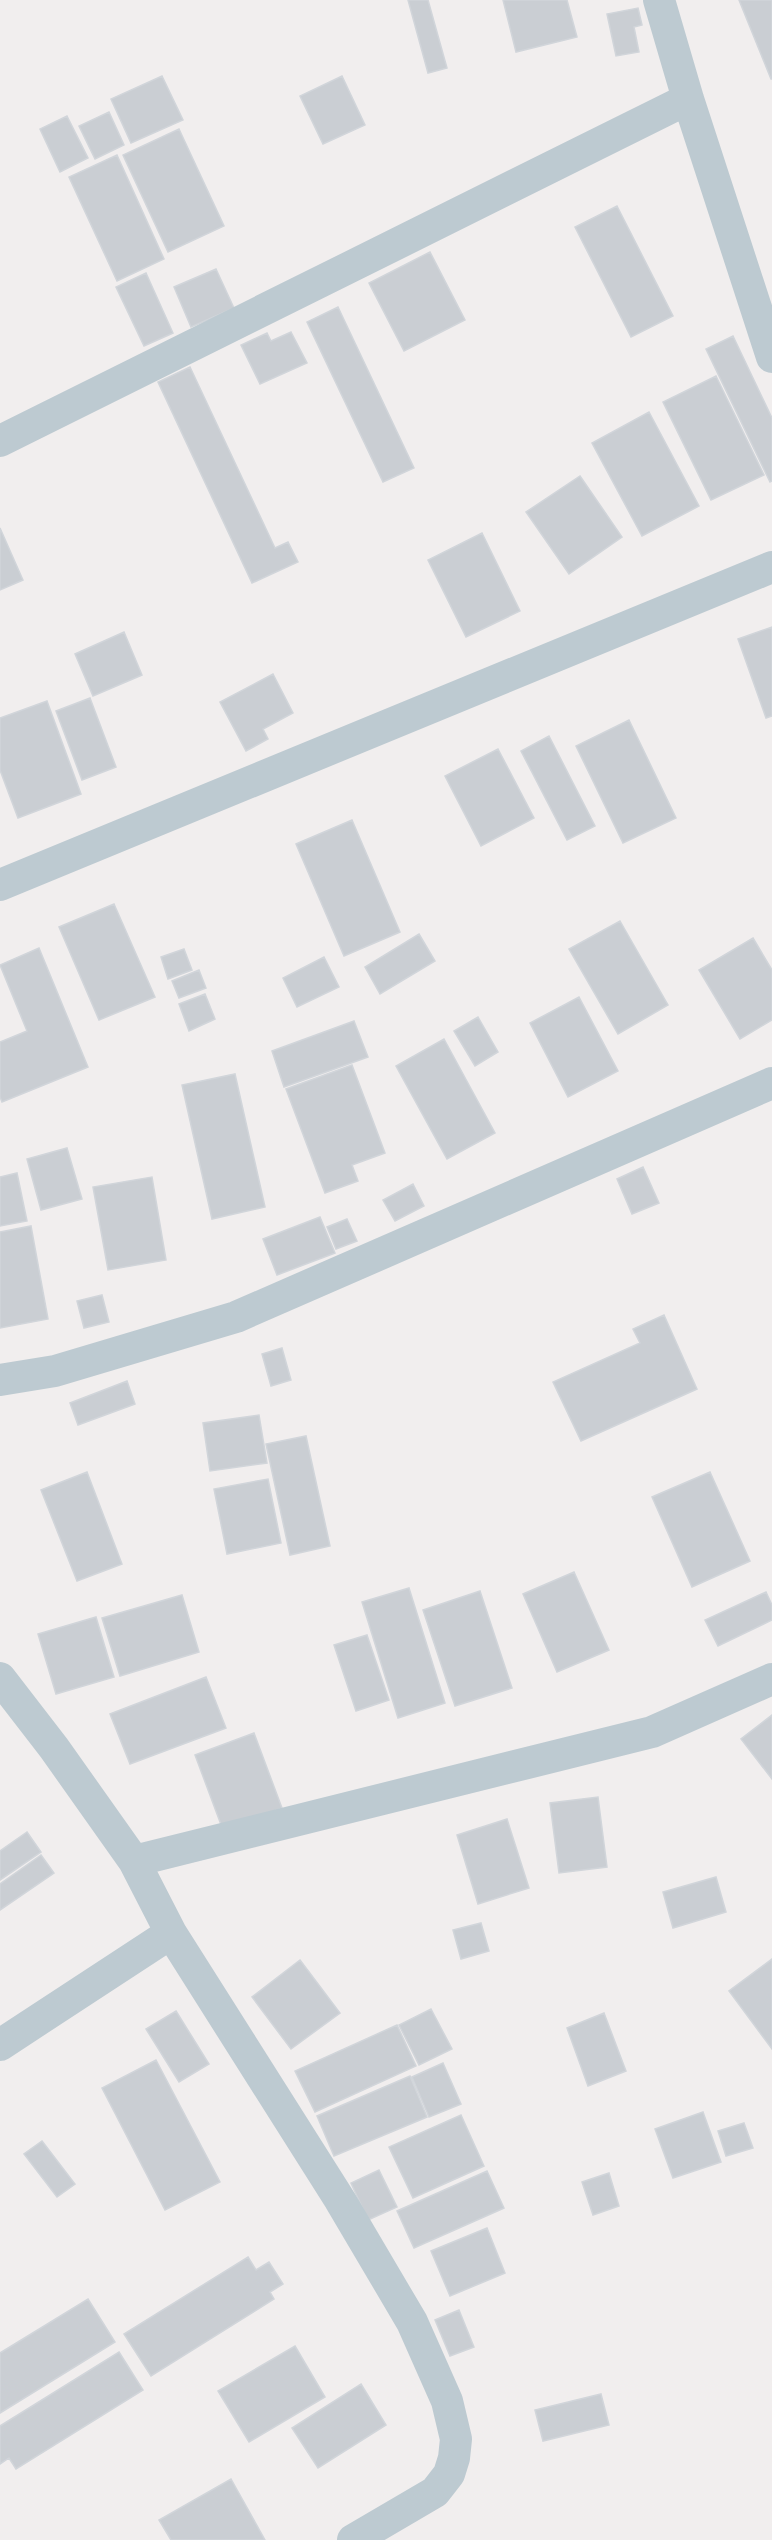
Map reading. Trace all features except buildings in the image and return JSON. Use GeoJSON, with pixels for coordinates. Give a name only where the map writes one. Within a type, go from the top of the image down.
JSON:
{"type":"FeatureCollection","features":[{"type":"Feature","properties":{"kind":"street"},"geometry":{"type":"LineString","coordinates":[[659,0],[688,99],[772,357]]}},
{"type":"Feature","properties":{"kind":"street"},"geometry":{"type":"LineString","coordinates":[[0,441],[688,99]]}},
{"type":"Feature","properties":{"kind":"street"},"geometry":{"type":"LineString","coordinates":[[0,885],[772,567]]}},
{"type":"Feature","properties":{"kind":"street"},"geometry":{"type":"LineString","coordinates":[[0,1380],[55,1371],[236,1317],[772,1083]]}},
{"type":"Feature","properties":{"kind":"street"},"geometry":{"type":"LineString","coordinates":[[0,1678],[54,1748],[134,1861],[171,1933],[340,2200],[412,2322],[447,2401],[456,2439],[449,2474],[435,2492],[353,2540]]}},
{"type":"Feature","properties":{"kind":"street"},"geometry":{"type":"LineString","coordinates":[[134,1861],[652,1732],[772,1679]]}},
{"type":"Feature","properties":{"kind":"street"},"geometry":{"type":"LineString","coordinates":[[0,2046],[171,1933]]}}]}
